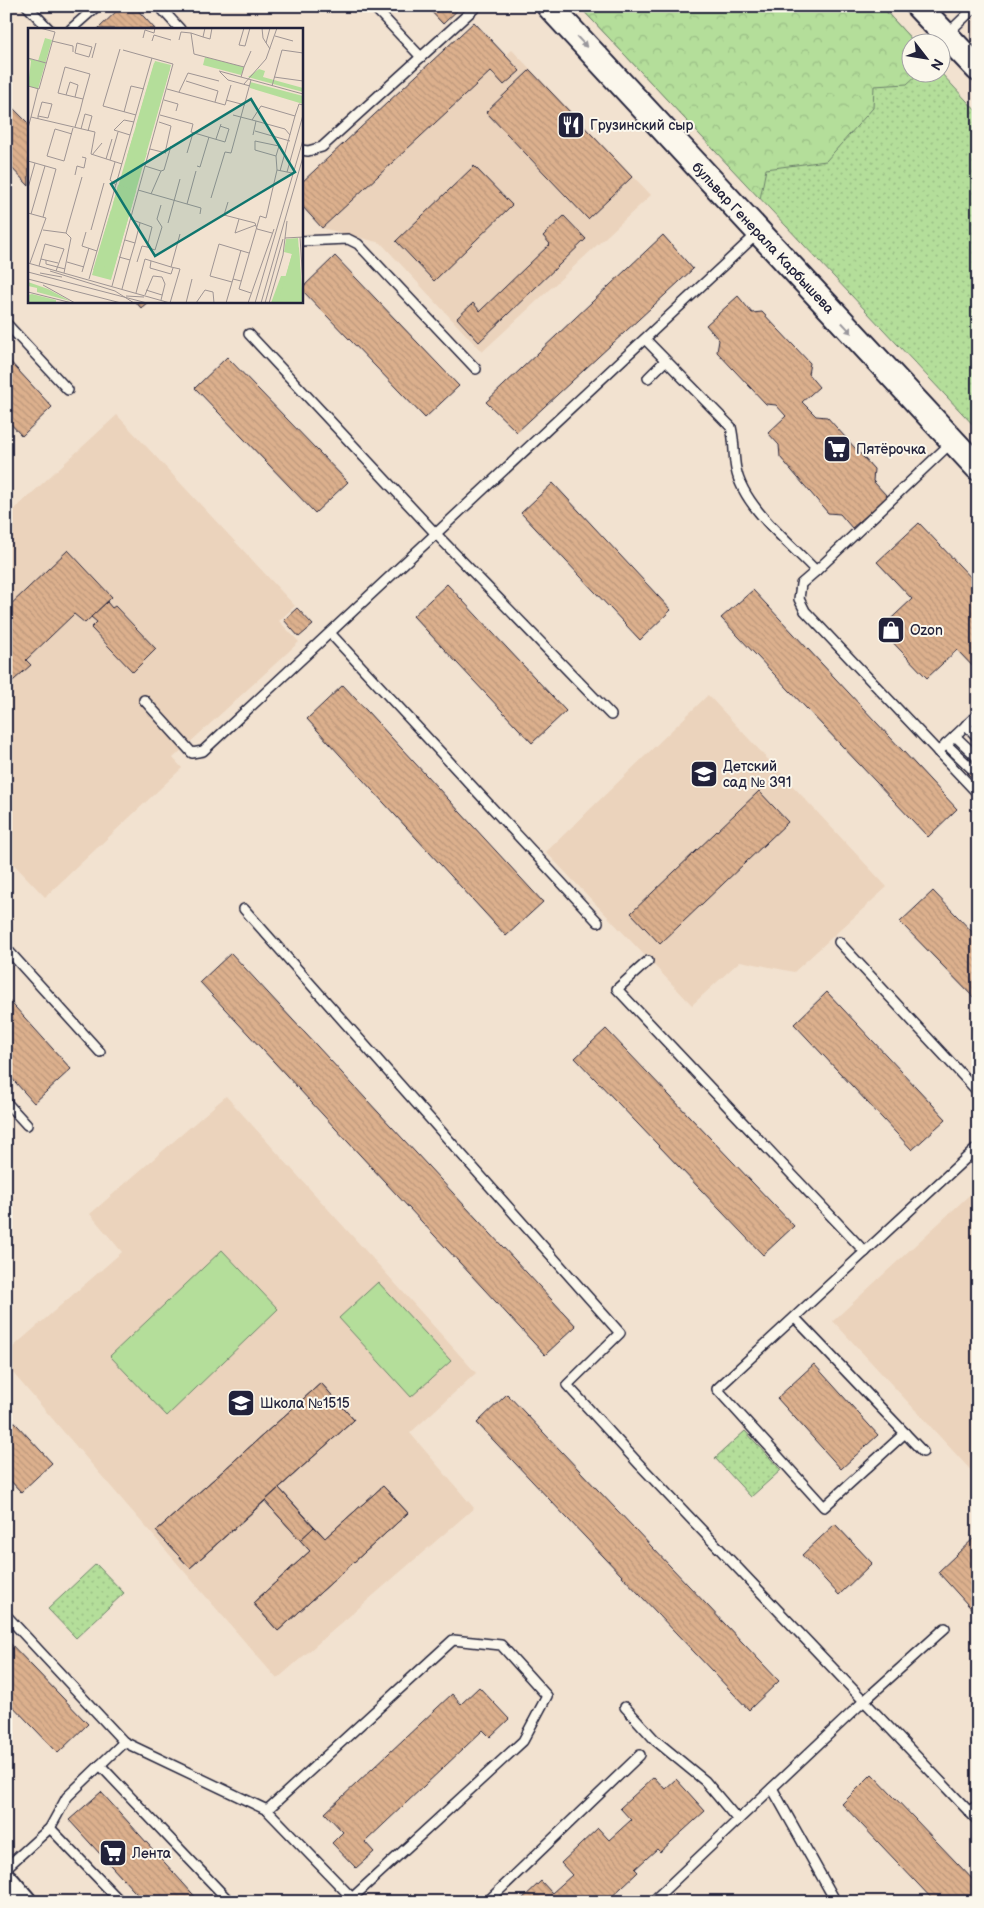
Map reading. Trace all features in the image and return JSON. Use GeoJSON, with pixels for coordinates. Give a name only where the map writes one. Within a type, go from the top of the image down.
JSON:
{"type":"FeatureCollection","features":[{"type":"Feature","properties":{"kind":"street","name":"бульвар Генерала Карбышева"},"geometry":{"type":"LineString","coordinates":[[549,6],[978,468]]}},
{"type":"Feature","properties":{"kind":"street"},"geometry":{"type":"LineString","coordinates":[[918,6],[942,32]]}},
{"type":"Feature","properties":{"kind":"street"},"geometry":{"type":"LineString","coordinates":[[952,42],[978,69]]}},
{"type":"Feature","properties":{"kind":"street"},"geometry":{"type":"LineString","coordinates":[[6,1881],[24,1902]]}},
{"type":"Feature","properties":{"kind":"lane"},"geometry":{"type":"LineString","coordinates":[[27,6],[48,28]]}},
{"type":"Feature","properties":{"kind":"lane"},"geometry":{"type":"LineString","coordinates":[[72,28],[96,6]]}},
{"type":"Feature","properties":{"kind":"lane"},"geometry":{"type":"LineString","coordinates":[[159,6],[179,28]]}},
{"type":"Feature","properties":{"kind":"lane"},"geometry":{"type":"LineString","coordinates":[[373,6],[421,57]]}},
{"type":"Feature","properties":{"kind":"lane"},"geometry":{"type":"LineString","coordinates":[[302,150],[308,152],[322,147],[477,6]]}},
{"type":"Feature","properties":{"kind":"lane"},"geometry":{"type":"LineString","coordinates":[[948,32],[971,11],[978,8]]}},
{"type":"Feature","properties":{"kind":"lane"},"geometry":{"type":"LineString","coordinates":[[144,700],[192,753],[203,751],[758,233]]}},
{"type":"Feature","properties":{"kind":"lane"},"geometry":{"type":"LineString","coordinates":[[302,241],[348,239],[358,244],[476,369]]}},
{"type":"Feature","properties":{"kind":"lane"},"geometry":{"type":"LineString","coordinates":[[6,324],[68,390]]}},
{"type":"Feature","properties":{"kind":"lane"},"geometry":{"type":"LineString","coordinates":[[249,334],[436,534],[611,715]]}},
{"type":"Feature","properties":{"kind":"lane"},"geometry":{"type":"LineString","coordinates":[[645,339],[731,427],[735,443],[736,469],[748,499],[816,571]]}},
{"type":"Feature","properties":{"kind":"lane"},"geometry":{"type":"LineString","coordinates":[[648,378],[666,361]]}},
{"type":"Feature","properties":{"kind":"lane"},"geometry":{"type":"LineString","coordinates":[[953,442],[801,584],[800,599],[805,611],[978,794]]}},
{"type":"Feature","properties":{"kind":"lane"},"geometry":{"type":"LineString","coordinates":[[330,633],[598,922]]}},
{"type":"Feature","properties":{"kind":"lane"},"geometry":{"type":"LineString","coordinates":[[938,752],[978,714]]}},
{"type":"Feature","properties":{"kind":"lane"},"geometry":{"type":"LineString","coordinates":[[966,725],[978,738]]}},
{"type":"Feature","properties":{"kind":"lane"},"geometry":{"type":"LineString","coordinates":[[955,736],[978,758]]}},
{"type":"Feature","properties":{"kind":"lane"},"geometry":{"type":"LineString","coordinates":[[946,744],[971,768]]}},
{"type":"Feature","properties":{"kind":"lane"},"geometry":{"type":"LineString","coordinates":[[244,909],[620,1333],[567,1385],[639,1464],[978,1821]]}},
{"type":"Feature","properties":{"kind":"lane"},"geometry":{"type":"LineString","coordinates":[[839,942],[978,1092]]}},
{"type":"Feature","properties":{"kind":"lane"},"geometry":{"type":"LineString","coordinates":[[6,948],[100,1052]]}},
{"type":"Feature","properties":{"kind":"lane"},"geometry":{"type":"LineString","coordinates":[[648,961],[617,989],[865,1252]]}},
{"type":"Feature","properties":{"kind":"lane"},"geometry":{"type":"LineString","coordinates":[[6,1102],[27,1125]]}},
{"type":"Feature","properties":{"kind":"lane"},"geometry":{"type":"LineString","coordinates":[[905,1433],[824,1507],[717,1389],[978,1147]]}},
{"type":"Feature","properties":{"kind":"lane"},"geometry":{"type":"LineString","coordinates":[[795,1318],[923,1452]]}},
{"type":"Feature","properties":{"kind":"lane"},"geometry":{"type":"LineString","coordinates":[[6,1615],[124,1742],[267,1810],[352,1898],[523,1741],[547,1696],[501,1645],[453,1640],[267,1810]]}},
{"type":"Feature","properties":{"kind":"lane"},"geometry":{"type":"LineString","coordinates":[[652,1902],[864,1701],[945,1628]]}},
{"type":"Feature","properties":{"kind":"lane"},"geometry":{"type":"LineString","coordinates":[[625,1707],[655,1740],[705,1781],[738,1820]]}},
{"type":"Feature","properties":{"kind":"lane"},"geometry":{"type":"LineString","coordinates":[[6,1868],[50,1828],[68,1797],[124,1742]]}},
{"type":"Feature","properties":{"kind":"lane"},"geometry":{"type":"LineString","coordinates":[[487,1902],[640,1755]]}},
{"type":"Feature","properties":{"kind":"lane"},"geometry":{"type":"LineString","coordinates":[[100,1765],[230,1902]]}},
{"type":"Feature","properties":{"kind":"lane"},"geometry":{"type":"LineString","coordinates":[[772,1788],[836,1902]]}},
{"type":"Feature","properties":{"kind":"lane"},"geometry":{"type":"LineString","coordinates":[[969,1812],[978,1804]]}},
{"type":"Feature","properties":{"kind":"lane"},"geometry":{"type":"LineString","coordinates":[[50,1828],[121,1902]]}},
{"type":"Feature","properties":{"kind":"shaded area"},"geometry":{"type":"Polygon","coordinates":[[[512,50],[651,195],[482,352],[381,243],[322,228],[512,50]]]}},
{"type":"Feature","properties":{"kind":"shaded area"},"geometry":{"type":"Polygon","coordinates":[[[117,415],[295,606],[279,621],[299,642],[173,758],[182,768],[45,897],[6,856],[6,517],[117,415]]]}},
{"type":"Feature","properties":{"kind":"shaded area","name":"Детский сад № 391"},"geometry":{"type":"Polygon","coordinates":[[[708,695],[887,887],[794,972],[740,961],[692,1005],[546,852],[708,695]]]}},
{"type":"Feature","properties":{"kind":"shaded area","name":"Школа №1515"},"geometry":{"type":"Polygon","coordinates":[[[226,1096],[476,1373],[410,1433],[474,1508],[277,1679],[6,1365],[6,1353],[122,1252],[90,1214],[226,1096]]]}},
{"type":"Feature","properties":{"kind":"shaded area"},"geometry":{"type":"Polygon","coordinates":[[[978,1187],[978,1478],[833,1321],[978,1187]]]}},
{"type":"Feature","properties":{"kind":"green space"},"geometry":{"type":"Polygon","coordinates":[[[579,6],[881,6],[905,32],[902,32],[902,82],[949,82],[978,113],[978,430],[579,6]]]}},
{"type":"Feature","properties":{"kind":"green space"},"geometry":{"type":"Polygon","coordinates":[[[579,6],[881,6],[905,32],[902,32],[902,82],[909,82],[907,84],[874,86],[873,108],[826,161],[766,169],[760,199],[579,6]]]}},
{"type":"Feature","properties":{"kind":"green space"},"geometry":{"type":"Polygon","coordinates":[[[222,1250],[278,1309],[167,1416],[110,1356],[222,1250]]]}},
{"type":"Feature","properties":{"kind":"green space"},"geometry":{"type":"Polygon","coordinates":[[[378,1282],[451,1361],[411,1397],[339,1318],[378,1282]]]}},
{"type":"Feature","properties":{"kind":"green space"},"geometry":{"type":"Polygon","coordinates":[[[745,1431],[781,1470],[751,1497],[715,1458],[745,1431]]]}},
{"type":"Feature","properties":{"kind":"green space"},"geometry":{"type":"Polygon","coordinates":[[[96,1564],[124,1593],[76,1638],[48,1609],[96,1564]]]}},
{"type":"Feature","properties":{"kind":"building"},"geometry":{"type":"Polygon","coordinates":[[[122,6],[134,6],[154,28],[99,28],[122,6]]]}},
{"type":"Feature","properties":{"kind":"building"},"geometry":{"type":"Polygon","coordinates":[[[426,6],[462,6],[443,24],[426,6]]]}},
{"type":"Feature","properties":{"kind":"building"},"geometry":{"type":"Polygon","coordinates":[[[474,22],[520,71],[504,85],[491,71],[322,228],[302,206],[302,182],[474,22]]]}},
{"type":"Feature","properties":{"kind":"building"},"geometry":{"type":"Polygon","coordinates":[[[530,70],[632,177],[588,219],[486,112],[530,70]]]}},
{"type":"Feature","properties":{"kind":"building"},"geometry":{"type":"Polygon","coordinates":[[[12,107],[28,123],[28,185],[6,162],[6,112],[12,107]]]}},
{"type":"Feature","properties":{"kind":"building"},"geometry":{"type":"Polygon","coordinates":[[[474,166],[512,205],[434,281],[396,241],[474,166]]]}},
{"type":"Feature","properties":{"kind":"building"},"geometry":{"type":"Polygon","coordinates":[[[564,216],[586,239],[479,342],[457,318],[473,303],[480,311],[550,244],[543,236],[564,216]]]}},
{"type":"Feature","properties":{"kind":"building"},"geometry":{"type":"Polygon","coordinates":[[[663,235],[693,269],[517,432],[486,402],[663,235]]]}},
{"type":"Feature","properties":{"kind":"building"},"geometry":{"type":"Polygon","coordinates":[[[335,256],[459,386],[425,418],[302,288],[335,256]]]}},
{"type":"Feature","properties":{"kind":"building"},"geometry":{"type":"Polygon","coordinates":[[[738,296],[752,313],[762,312],[810,363],[808,374],[819,387],[802,402],[816,416],[827,417],[874,469],[873,481],[888,497],[852,528],[840,514],[828,513],[780,457],[779,445],[768,433],[786,416],[776,405],[766,404],[717,352],[719,340],[706,325],[738,296]]]}},
{"type":"Feature","properties":{"kind":"building"},"geometry":{"type":"Polygon","coordinates":[[[136,302],[148,302],[141,308],[136,302]]]}},
{"type":"Feature","properties":{"kind":"building"},"geometry":{"type":"Polygon","coordinates":[[[6,357],[52,407],[22,436],[6,419],[6,357]]]}},
{"type":"Feature","properties":{"kind":"building"},"geometry":{"type":"Polygon","coordinates":[[[227,357],[348,482],[315,513],[195,388],[227,357]]]}},
{"type":"Feature","properties":{"kind":"building"},"geometry":{"type":"Polygon","coordinates":[[[553,483],[671,610],[640,640],[521,513],[553,483]]]}},
{"type":"Feature","properties":{"kind":"building"},"geometry":{"type":"Polygon","coordinates":[[[919,523],[978,585],[978,672],[957,650],[927,678],[880,629],[912,599],[877,562],[919,523]]]}},
{"type":"Feature","properties":{"kind":"building"},"geometry":{"type":"Polygon","coordinates":[[[68,550],[112,597],[85,623],[74,614],[26,660],[31,665],[6,687],[6,609],[68,550]]]}},
{"type":"Feature","properties":{"kind":"building"},"geometry":{"type":"Polygon","coordinates":[[[447,584],[566,711],[532,743],[413,616],[447,584]]]}},
{"type":"Feature","properties":{"kind":"building"},"geometry":{"type":"Polygon","coordinates":[[[753,590],[957,809],[928,837],[721,618],[753,590]]]}},
{"type":"Feature","properties":{"kind":"building"},"geometry":{"type":"Polygon","coordinates":[[[107,602],[112,608],[115,606],[156,649],[133,672],[91,628],[97,622],[91,617],[107,602]]]}},
{"type":"Feature","properties":{"kind":"building"},"geometry":{"type":"Polygon","coordinates":[[[297,608],[313,625],[299,637],[284,620],[297,608]]]}},
{"type":"Feature","properties":{"kind":"building"},"geometry":{"type":"Polygon","coordinates":[[[343,685],[543,902],[506,936],[307,719],[343,685]]]}},
{"type":"Feature","properties":{"kind":"building"},"geometry":{"type":"Polygon","coordinates":[[[978,762],[978,784],[967,773],[978,762]]]}},
{"type":"Feature","properties":{"kind":"building"},"geometry":{"type":"Polygon","coordinates":[[[759,791],[788,822],[660,944],[631,913],[759,791]]]}},
{"type":"Feature","properties":{"kind":"building"},"geometry":{"type":"Polygon","coordinates":[[[933,891],[978,938],[978,1002],[900,922],[933,891]]]}},
{"type":"Feature","properties":{"kind":"building"},"geometry":{"type":"Polygon","coordinates":[[[231,953],[576,1326],[545,1355],[200,982],[231,953]]]}},
{"type":"Feature","properties":{"kind":"building"},"geometry":{"type":"Polygon","coordinates":[[[827,992],[946,1119],[912,1150],[794,1024],[827,992]]]}},
{"type":"Feature","properties":{"kind":"building"},"geometry":{"type":"Polygon","coordinates":[[[6,997],[71,1069],[34,1103],[6,1072],[6,997]]]}},
{"type":"Feature","properties":{"kind":"building"},"geometry":{"type":"Polygon","coordinates":[[[606,1029],[794,1226],[763,1255],[575,1058],[606,1029]]]}},
{"type":"Feature","properties":{"kind":"building"},"geometry":{"type":"Polygon","coordinates":[[[814,1364],[878,1435],[841,1469],[777,1398],[814,1364]]]}},
{"type":"Feature","properties":{"kind":"building"},"geometry":{"type":"Polygon","coordinates":[[[321,1383],[354,1420],[279,1488],[325,1538],[383,1486],[408,1513],[278,1631],[253,1603],[310,1551],[265,1501],[190,1568],[156,1531],[321,1383]]]}},
{"type":"Feature","properties":{"kind":"building"},"geometry":{"type":"Polygon","coordinates":[[[321,1383],[354,1420],[190,1568],[156,1531],[321,1383]]]}},
{"type":"Feature","properties":{"kind":"building"},"geometry":{"type":"Polygon","coordinates":[[[507,1394],[779,1681],[749,1710],[477,1423],[507,1394]]]}},
{"type":"Feature","properties":{"kind":"building"},"geometry":{"type":"Polygon","coordinates":[[[6,1413],[52,1463],[21,1492],[6,1476],[6,1413]]]}},
{"type":"Feature","properties":{"kind":"building"},"geometry":{"type":"Polygon","coordinates":[[[383,1486],[408,1513],[278,1631],[253,1603],[310,1551],[300,1540],[314,1527],[325,1538],[383,1486]]]}},
{"type":"Feature","properties":{"kind":"building"},"geometry":{"type":"Polygon","coordinates":[[[279,1488],[314,1527],[300,1540],[265,1501],[279,1488]]]}},
{"type":"Feature","properties":{"kind":"building"},"geometry":{"type":"Polygon","coordinates":[[[835,1524],[872,1563],[839,1595],[802,1555],[835,1524]]]}},
{"type":"Feature","properties":{"kind":"building"},"geometry":{"type":"Polygon","coordinates":[[[975,1537],[978,1541],[978,1616],[938,1572],[975,1537]]]}},
{"type":"Feature","properties":{"kind":"building"},"geometry":{"type":"Polygon","coordinates":[[[6,1639],[88,1724],[58,1753],[6,1699],[6,1639]]]}},
{"type":"Feature","properties":{"kind":"building"},"geometry":{"type":"Polygon","coordinates":[[[479,1687],[509,1719],[490,1737],[483,1730],[365,1842],[374,1852],[356,1868],[332,1843],[343,1832],[325,1813],[452,1694],[461,1704],[479,1687]]]}},
{"type":"Feature","properties":{"kind":"building"},"geometry":{"type":"Polygon","coordinates":[[[872,1774],[978,1885],[978,1902],[935,1902],[842,1804],[872,1774]]]}},
{"type":"Feature","properties":{"kind":"building"},"geometry":{"type":"Polygon","coordinates":[[[654,1777],[665,1789],[676,1779],[705,1811],[660,1852],[657,1849],[635,1869],[638,1872],[606,1902],[519,1902],[541,1881],[552,1893],[572,1875],[561,1863],[598,1828],[609,1840],[631,1820],[620,1808],[654,1777]]]}},
{"type":"Feature","properties":{"kind":"building"},"geometry":{"type":"Polygon","coordinates":[[[101,1792],[200,1902],[144,1902],[69,1820],[101,1792]]]}},
{"type":"Feature","properties":{"kind":"place","name":"Грузинский сыр"},"geometry":{"type":"Point","coordinates":[571,125]}},
{"type":"Feature","properties":{"kind":"place","name":"Пятёрочка"},"geometry":{"type":"Point","coordinates":[837,449]}},
{"type":"Feature","properties":{"kind":"place","name":"Ozon"},"geometry":{"type":"Point","coordinates":[891,630]}},
{"type":"Feature","properties":{"kind":"place","name":"Детский сад № 391"},"geometry":{"type":"Point","coordinates":[704,774]}},
{"type":"Feature","properties":{"kind":"place","name":"Школа №1515"},"geometry":{"type":"Point","coordinates":[241,1403]}},
{"type":"Feature","properties":{"kind":"place","name":"Лента"},"geometry":{"type":"Point","coordinates":[113,1853]}}]}
